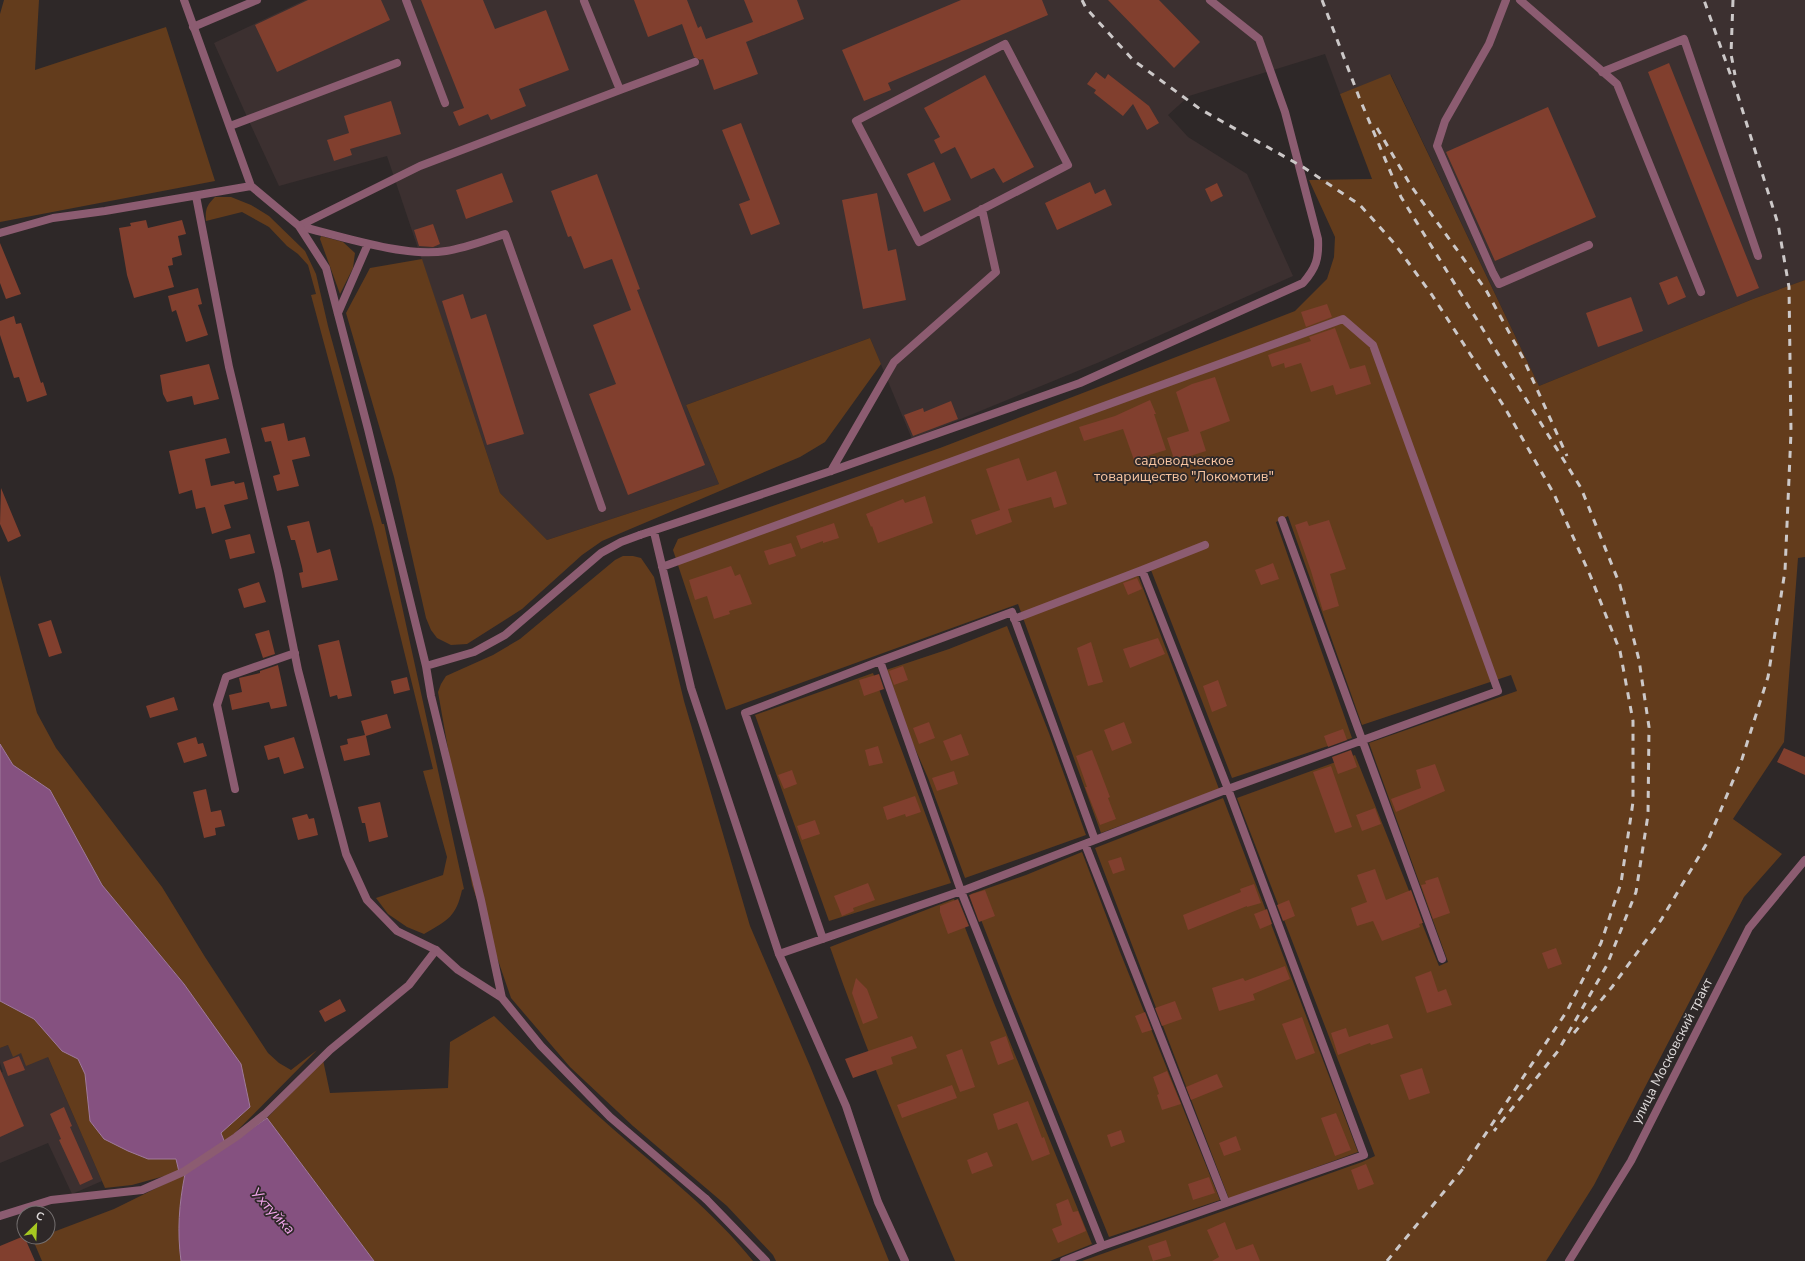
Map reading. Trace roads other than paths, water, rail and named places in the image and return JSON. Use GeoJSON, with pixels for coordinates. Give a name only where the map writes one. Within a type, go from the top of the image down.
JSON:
{"type":"FeatureCollection","features":[{"type":"Feature","properties":{"kind":"street"},"geometry":{"type":"LineString","coordinates":[[184,0],[251,186],[299,226],[326,268],[368,429],[426,666],[431,696],[481,900],[502,998]]}},
{"type":"Feature","properties":{"kind":"street"},"geometry":{"type":"LineString","coordinates":[[193,27],[257,0]]}},
{"type":"Feature","properties":{"kind":"street"},"geometry":{"type":"LineString","coordinates":[[406,0],[444,103]]}},
{"type":"Feature","properties":{"kind":"street"},"geometry":{"type":"LineString","coordinates":[[426,666],[474,652],[505,635],[601,553],[621,542],[831,471],[1080,383],[1287,292],[1303,283],[1310,275],[1316,264],[1319,253],[1318,239],[1285,112],[1259,39],[1210,0]]}},
{"type":"Feature","properties":{"kind":"street"},"geometry":{"type":"LineString","coordinates":[[1506,0],[1489,44],[1445,121],[1438,146],[1492,273],[1499,284],[1589,245]]}},
{"type":"Feature","properties":{"kind":"street"},"geometry":{"type":"LineString","coordinates":[[1520,0],[1617,84],[1701,292]]}},
{"type":"Feature","properties":{"kind":"street"},"geometry":{"type":"LineString","coordinates":[[584,2],[620,90]]}},
{"type":"Feature","properties":{"kind":"street"},"geometry":{"type":"LineString","coordinates":[[1602,72],[1684,39],[1758,256]]}},
{"type":"Feature","properties":{"kind":"street"},"geometry":{"type":"LineString","coordinates":[[1005,44],[1068,165],[982,209],[918,242],[856,121],[1005,44]]}},
{"type":"Feature","properties":{"kind":"street"},"geometry":{"type":"LineString","coordinates":[[230,126],[397,62]]}},
{"type":"Feature","properties":{"kind":"street"},"geometry":{"type":"LineString","coordinates":[[299,226],[420,166],[695,62]]}},
{"type":"Feature","properties":{"kind":"street"},"geometry":{"type":"LineString","coordinates":[[0,233],[53,218],[105,211],[251,186]]}},
{"type":"Feature","properties":{"kind":"street"},"geometry":{"type":"LineString","coordinates":[[196,196],[229,367],[278,571],[295,653],[346,854],[367,900],[397,931],[436,950],[458,970],[502,998],[541,1046],[610,1117],[706,1199],[766,1261]]}},
{"type":"Feature","properties":{"kind":"street"},"geometry":{"type":"LineString","coordinates":[[831,471],[894,362],[996,272],[982,209]]}},
{"type":"Feature","properties":{"kind":"street"},"geometry":{"type":"LineString","coordinates":[[299,226],[368,244],[420,253],[446,251],[505,234],[602,508]]}},
{"type":"Feature","properties":{"kind":"street"},"geometry":{"type":"LineString","coordinates":[[338,313],[368,244]]}},
{"type":"Feature","properties":{"kind":"street"},"geometry":{"type":"LineString","coordinates":[[662,567],[1343,320],[1373,345],[1498,691],[1228,789],[961,891],[779,954]]}},
{"type":"Feature","properties":{"kind":"street"},"geometry":{"type":"LineString","coordinates":[[1282,520],[1442,959]]}},
{"type":"Feature","properties":{"kind":"street"},"geometry":{"type":"LineString","coordinates":[[654,532],[691,688],[779,954],[846,1106],[878,1202],[905,1261]]}},
{"type":"Feature","properties":{"kind":"street"},"geometry":{"type":"LineString","coordinates":[[1014,619],[1205,545]]}},
{"type":"Feature","properties":{"kind":"street"},"geometry":{"type":"LineString","coordinates":[[1064,1261],[1102,1246],[1364,1155],[1228,789],[1142,570]]}},
{"type":"Feature","properties":{"kind":"street"},"geometry":{"type":"LineString","coordinates":[[823,939],[745,713],[1012,612],[1095,840]]}},
{"type":"Feature","properties":{"kind":"street"},"geometry":{"type":"LineString","coordinates":[[235,789],[217,705],[226,678],[295,653]]}},
{"type":"Feature","properties":{"kind":"street"},"geometry":{"type":"LineString","coordinates":[[880,661],[961,891],[1102,1246]]}},
{"type":"Feature","properties":{"kind":"street"},"geometry":{"type":"LineString","coordinates":[[1085,844],[1226,1203]]}},
{"type":"Feature","properties":{"kind":"street","name":"улица Московский тракт"},"geometry":{"type":"LineString","coordinates":[[1569,1261],[1631,1161],[1749,928],[1805,860]]}},
{"type":"Feature","properties":{"kind":"street"},"geometry":{"type":"LineString","coordinates":[[0,1216],[51,1200],[142,1190],[183,1172],[236,1137],[265,1114],[330,1050],[409,985],[436,950]]}},
{"type":"Feature","properties":{"kind":"water"},"geometry":{"type":"Polygon","coordinates":[[[0,744],[13,765],[50,790],[102,885],[184,984],[241,1064],[250,1107],[221,1133],[225,1143],[179,1172],[176,1159],[148,1159],[104,1139],[90,1121],[85,1074],[78,1059],[62,1051],[34,1019],[0,1001],[0,744]]]}},
{"type":"Feature","properties":{"kind":"water","name":"Ухтуйка"},"geometry":{"type":"Polygon","coordinates":[[[267,1118],[374,1261],[181,1261],[179,1218],[185,1174],[267,1118]]]}},
{"type":"Feature","properties":{"kind":"railway"},"geometry":{"type":"LineString","coordinates":[[1082,0],[1086,8],[1133,60],[1200,109],[1303,167],[1360,205],[1394,243],[1432,295],[1505,408],[1554,494],[1590,575],[1620,651],[1633,721],[1633,802],[1621,883],[1601,943],[1567,1011],[1463,1168]]}},
{"type":"Feature","properties":{"kind":"railway"},"geometry":{"type":"LineString","coordinates":[[1322,0],[1359,97],[1401,197],[1581,488],[1620,585],[1639,660],[1649,727],[1648,815],[1636,892],[1607,965],[1558,1051],[1494,1131]]}},
{"type":"Feature","properties":{"kind":"railway"},"geometry":{"type":"LineString","coordinates":[[1574,1033],[1612,987],[1661,920],[1707,843],[1742,759],[1768,677],[1785,571],[1791,432],[1789,287],[1778,224],[1738,96],[1704,0]]}},
{"type":"Feature","properties":{"kind":"railway"},"geometry":{"type":"LineString","coordinates":[[1733,0],[1731,54],[1735,75]]}},
{"type":"Feature","properties":{"kind":"railway"},"geometry":{"type":"LineString","coordinates":[[1377,128],[1411,186],[1486,290],[1523,358],[1567,456]]}},
{"type":"Feature","properties":{"kind":"railway"},"geometry":{"type":"LineString","coordinates":[[1387,1261],[1466,1165]]}},
{"type":"Feature","properties":{"kind":"park label","name":"садоводческое товарищество \"Локомотив\""},"geometry":{"type":"Point","coordinates":[1184,468]}}]}
